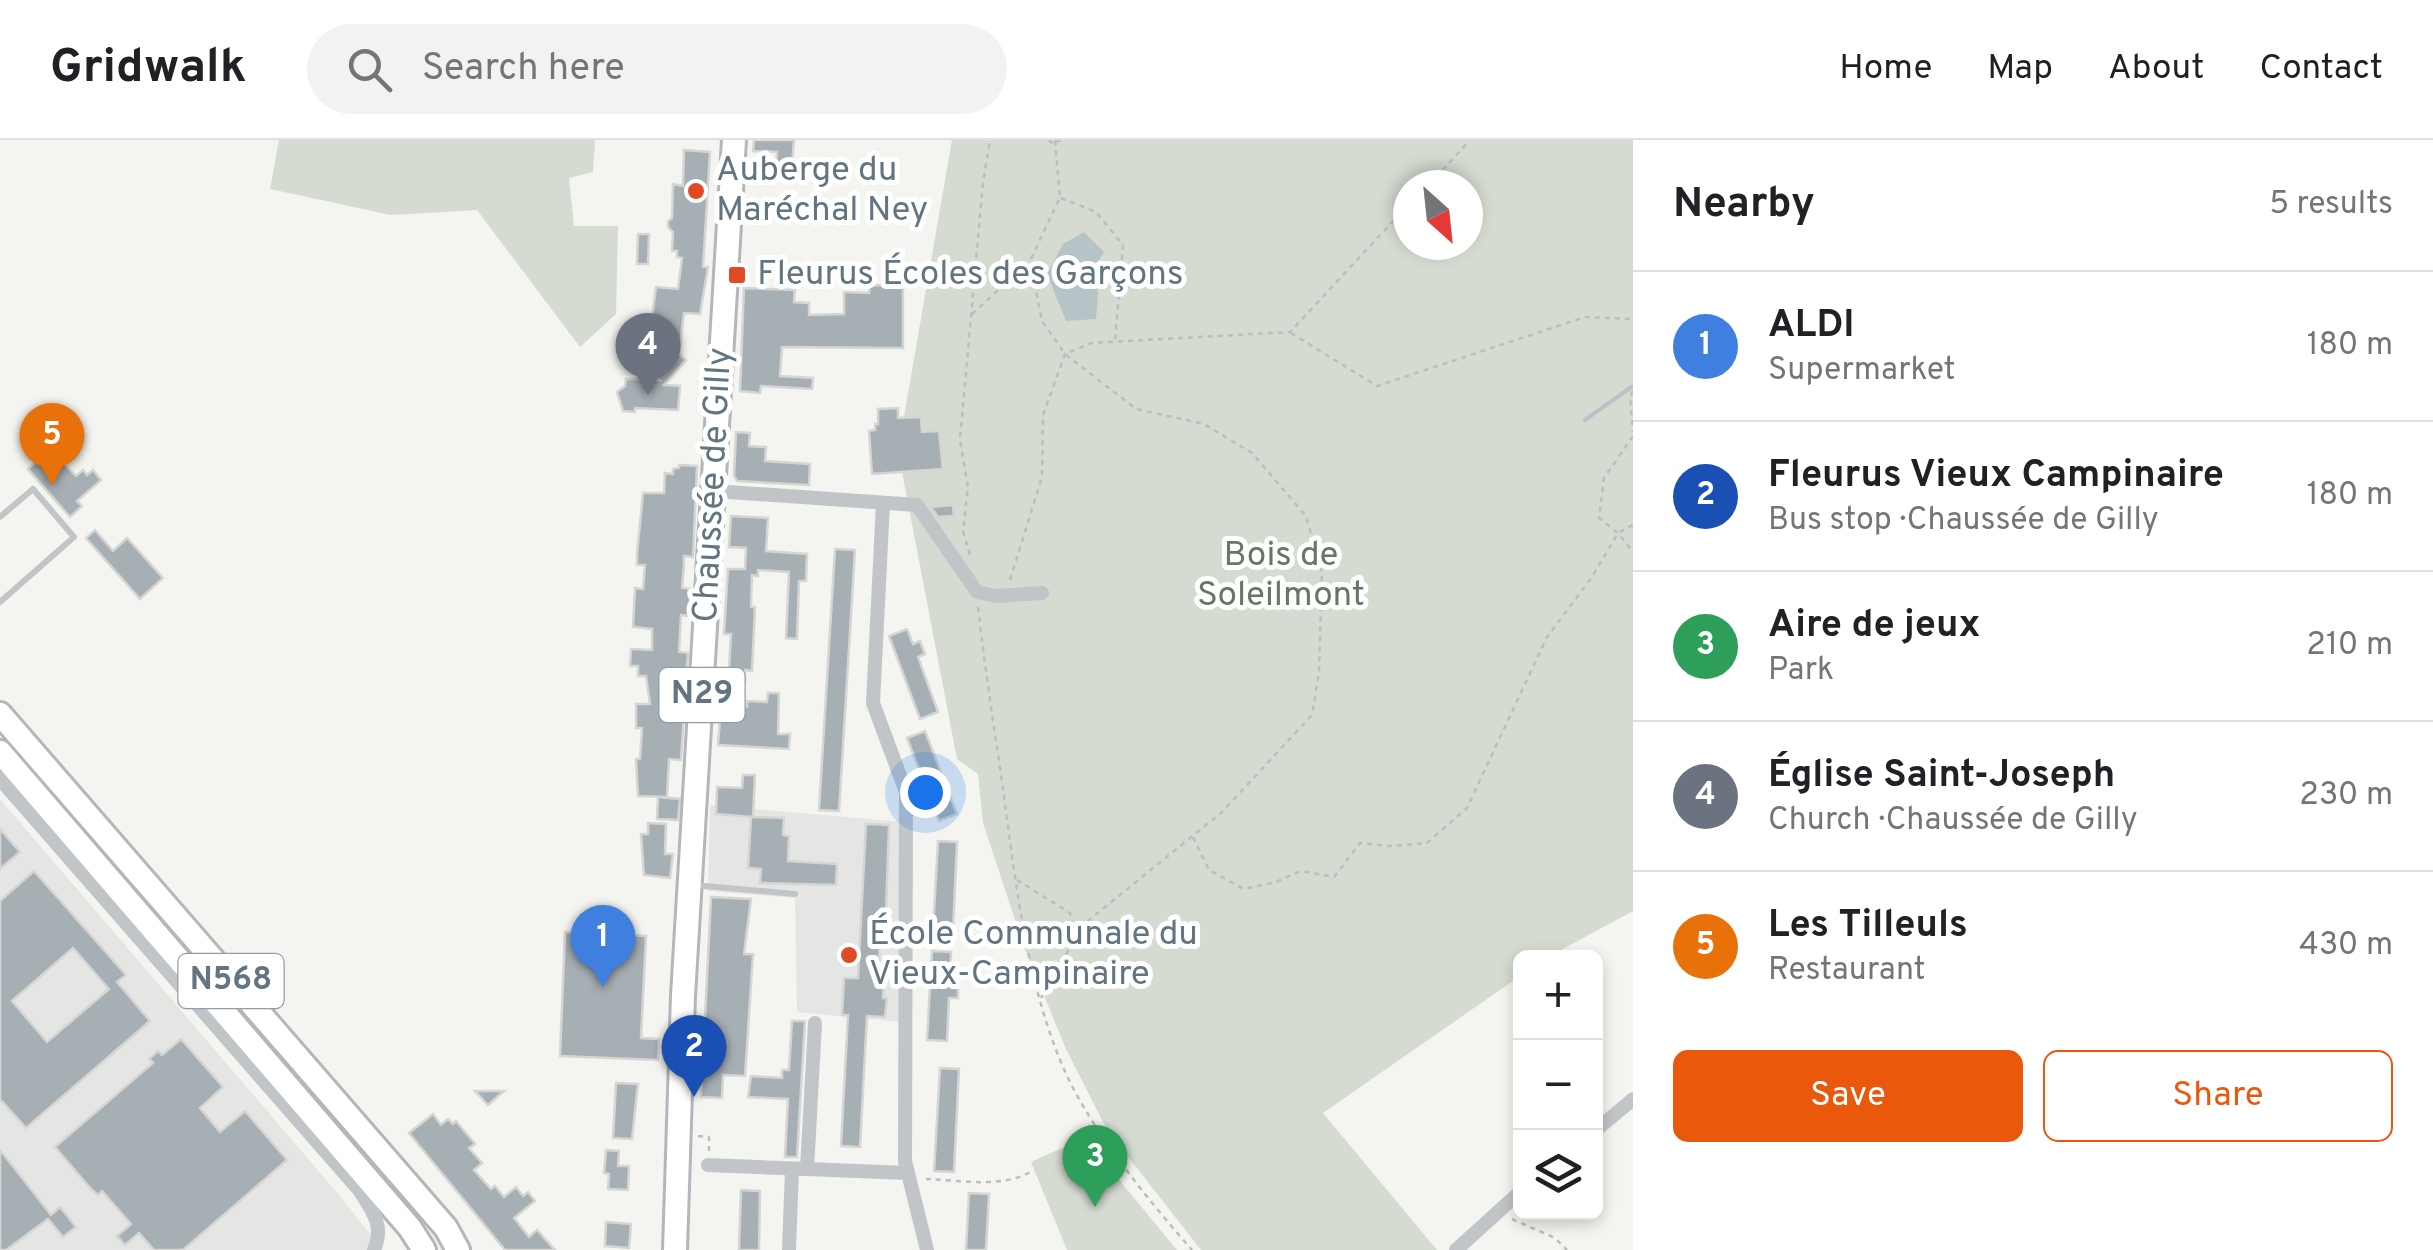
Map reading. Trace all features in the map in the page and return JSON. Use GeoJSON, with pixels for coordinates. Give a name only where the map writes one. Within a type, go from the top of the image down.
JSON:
{"type":"FeatureCollection","features":[{"type":"Feature","properties":{"kind":"main road","name":"Chaussée de Gilly"},"geometry":{"type":"LineString","coordinates":[[676,1250],[684,996],[734,140]]}},
{"type":"Feature","properties":{"kind":"main road","name":"N568"},"geometry":{"type":"LineString","coordinates":[[0,714],[446,1228],[458,1250]]}},
{"type":"Feature","properties":{"kind":"main road","name":"N568"},"geometry":{"type":"LineString","coordinates":[[0,752],[410,1228],[424,1250]]}},
{"type":"Feature","properties":{"kind":"street"},"geometry":{"type":"LineString","coordinates":[[714,490],[918,505],[977,592],[996,596],[1042,593]]}},
{"type":"Feature","properties":{"kind":"street"},"geometry":{"type":"LineString","coordinates":[[882,502],[872,703],[906,792],[905,1162],[927,1250]]}},
{"type":"Feature","properties":{"kind":"street"},"geometry":{"type":"LineString","coordinates":[[0,779],[359,1190],[377,1217],[379,1238],[374,1250]]}},
{"type":"Feature","properties":{"kind":"street"},"geometry":{"type":"LineString","coordinates":[[789,1250],[815,1023]]}},
{"type":"Feature","properties":{"kind":"street"},"geometry":{"type":"LineString","coordinates":[[1603,1124],[1633,1099]]}},
{"type":"Feature","properties":{"kind":"street"},"geometry":{"type":"LineString","coordinates":[[708,1166],[909,1176]]}},
{"type":"Feature","properties":{"kind":"street"},"geometry":{"type":"LineString","coordinates":[[1456,1250],[1513,1198]]}},
{"type":"Feature","properties":{"kind":"street"},"geometry":{"type":"LineString","coordinates":[[446,1228],[472,1250]]}},
{"type":"Feature","properties":{"kind":"lane"},"geometry":{"type":"LineString","coordinates":[[0,517],[33,490],[74,536],[0,602]]}},
{"type":"Feature","properties":{"kind":"lane"},"geometry":{"type":"LineString","coordinates":[[692,885],[795,894]]}},
{"type":"Feature","properties":{"kind":"path"},"geometry":{"type":"LineString","coordinates":[[971,558],[964,531],[968,486],[960,440],[990,140]]}},
{"type":"Feature","properties":{"kind":"path"},"geometry":{"type":"LineString","coordinates":[[1443,170],[1470,140]]}},
{"type":"Feature","properties":{"kind":"path"},"geometry":{"type":"LineString","coordinates":[[972,314],[1030,260],[1060,198],[1054,141]]}},
{"type":"Feature","properties":{"kind":"path"},"geometry":{"type":"LineString","coordinates":[[1060,198],[1096,212],[1123,245],[1115,341]]}},
{"type":"Feature","properties":{"kind":"path"},"geometry":{"type":"LineString","coordinates":[[1290,332],[1393,221]]}},
{"type":"Feature","properties":{"kind":"path"},"geometry":{"type":"LineString","coordinates":[[1030,260],[1042,321],[1065,354],[1136,409],[1204,424],[1252,453],[1306,516],[1322,572],[1319,673],[1312,715],[1222,812],[1083,925],[1040,1000]]}},
{"type":"Feature","properties":{"kind":"path"},"geometry":{"type":"LineString","coordinates":[[996,596],[1014,576],[1042,477],[1043,416],[1065,354],[1091,343],[1290,332],[1376,386],[1585,317],[1633,318]]}},
{"type":"Feature","properties":{"kind":"path"},"geometry":{"type":"LineString","coordinates":[[1633,391],[1633,434],[1604,478],[1598,518],[1618,533],[1633,552]]}},
{"type":"Feature","properties":{"kind":"path"},"geometry":{"type":"LineString","coordinates":[[1192,835],[1209,870],[1244,889],[1301,871],[1334,877],[1360,842],[1390,846],[1427,843],[1467,808],[1547,637],[1592,577],[1618,533],[1633,525]]}},
{"type":"Feature","properties":{"kind":"path"},"geometry":{"type":"LineString","coordinates":[[977,592],[1015,879],[1040,1000],[1080,1102],[1121,1162],[1192,1250]]}},
{"type":"Feature","properties":{"kind":"path"},"geometry":{"type":"LineString","coordinates":[[1015,879],[1070,914],[1075,939]]}},
{"type":"Feature","properties":{"kind":"path"},"geometry":{"type":"LineString","coordinates":[[681,1135],[709,1137],[708,1166]]}},
{"type":"Feature","properties":{"kind":"path"},"geometry":{"type":"LineString","coordinates":[[909,1176],[986,1182],[1019,1178],[1032,1171]]}},
{"type":"Feature","properties":{"kind":"path"},"geometry":{"type":"LineString","coordinates":[[1496,1212],[1554,1238],[1567,1250]]}},
{"type":"Feature","properties":{"kind":"shaded area"},"geometry":{"type":"Polygon","coordinates":[[[1084,232],[1104,252],[1092,271],[1098,293],[1096,319],[1066,321],[1047,274],[1063,244],[1084,232]]]}},
{"type":"Feature","properties":{"kind":"shaded area"},"geometry":{"type":"Polygon","coordinates":[[[0,799],[340,1196],[383,1250],[0,1250],[0,799]]]}},
{"type":"Feature","properties":{"kind":"shaded area","name":"École Communale du Vieux-Campinaire"},"geometry":{"type":"Polygon","coordinates":[[[710,805],[902,822],[903,1022],[797,1012],[795,898],[708,891],[710,805]]]}},
{"type":"Feature","properties":{"kind":"green space"},"geometry":{"type":"Polygon","coordinates":[[[279,140],[595,140],[593,172],[569,178],[574,226],[618,226],[616,314],[580,347],[477,210],[391,215],[270,189],[279,140]]]}},
{"type":"Feature","properties":{"kind":"green space","name":"Bois de Soleilmont"},"geometry":{"type":"Polygon","coordinates":[[[952,140],[1633,140],[1633,911],[1561,950],[1513,950],[1513,981],[1323,1113],[1437,1250],[1201,1250],[1107,1130],[1066,1049],[1024,947],[983,823],[978,774],[957,759],[898,451],[952,140]]]}},
{"type":"Feature","properties":{"kind":"green space"},"geometry":{"type":"Polygon","coordinates":[[[1091,1135],[1121,1182],[1177,1250],[1067,1250],[1031,1162],[1091,1135]]]}},
{"type":"Feature","properties":{"kind":"building"},"geometry":{"type":"Polygon","coordinates":[[[754,140],[794,140],[792,164],[776,164],[777,152],[753,151],[754,140]]]}},
{"type":"Feature","properties":{"kind":"building"},"geometry":{"type":"Polygon","coordinates":[[[684,150],[710,152],[703,267],[708,267],[700,314],[684,313],[679,354],[686,360],[664,385],[680,386],[678,410],[623,411],[617,392],[625,386],[626,379],[659,380],[633,358],[652,337],[646,330],[651,325],[656,287],[678,289],[682,258],[672,251],[673,232],[668,221],[672,218],[673,184],[683,186],[684,150]]]}},
{"type":"Feature","properties":{"kind":"building"},"geometry":{"type":"Polygon","coordinates":[[[638,234],[649,234],[648,264],[637,264],[638,234]]]}},
{"type":"Feature","properties":{"kind":"building"},"geometry":{"type":"Polygon","coordinates":[[[870,285],[903,286],[903,348],[782,347],[780,376],[813,378],[812,389],[761,386],[760,393],[740,391],[744,288],[795,290],[794,302],[809,303],[809,315],[844,314],[844,292],[869,293],[870,285]]]}},
{"type":"Feature","properties":{"kind":"building"},"geometry":{"type":"Polygon","coordinates":[[[898,408],[898,418],[921,417],[922,432],[939,431],[943,469],[872,474],[869,431],[878,424],[878,409],[898,408]]]}},
{"type":"Feature","properties":{"kind":"building"},"geometry":{"type":"Polygon","coordinates":[[[736,432],[750,433],[749,446],[766,447],[765,461],[810,464],[809,485],[737,481],[736,432]]]}},
{"type":"Feature","properties":{"kind":"building"},"geometry":{"type":"Polygon","coordinates":[[[53,452],[76,476],[83,470],[87,475],[93,470],[101,480],[77,501],[82,506],[70,517],[28,469],[53,452]]]}},
{"type":"Feature","properties":{"kind":"building"},"geometry":{"type":"Polygon","coordinates":[[[679,465],[697,466],[693,557],[684,556],[682,588],[691,589],[689,616],[681,615],[679,652],[688,653],[685,690],[672,689],[671,711],[684,712],[681,760],[669,759],[667,797],[638,796],[636,759],[640,759],[642,728],[636,728],[636,704],[650,704],[646,676],[638,676],[638,666],[630,666],[631,649],[652,650],[652,629],[633,627],[635,588],[643,589],[645,565],[637,565],[643,493],[664,493],[665,473],[673,474],[679,465]]]}},
{"type":"Feature","properties":{"kind":"building"},"geometry":{"type":"Polygon","coordinates":[[[953,505],[954,516],[938,517],[931,507],[953,505]]]}},
{"type":"Feature","properties":{"kind":"building"},"geometry":{"type":"Polygon","coordinates":[[[731,516],[768,518],[766,551],[807,554],[806,581],[799,581],[797,639],[786,638],[789,572],[758,570],[758,576],[752,575],[752,671],[745,670],[745,682],[722,681],[723,670],[729,670],[731,634],[724,634],[728,569],[745,569],[746,548],[729,547],[731,516]]]}},
{"type":"Feature","properties":{"kind":"building"},"geometry":{"type":"Polygon","coordinates":[[[95,530],[113,551],[127,538],[163,578],[140,599],[86,538],[95,530]]]}},
{"type":"Feature","properties":{"kind":"building"},"geometry":{"type":"Polygon","coordinates":[[[835,549],[855,550],[839,811],[819,810],[835,549]]]}},
{"type":"Feature","properties":{"kind":"building"},"geometry":{"type":"Polygon","coordinates":[[[907,629],[913,644],[920,641],[925,654],[918,657],[938,712],[920,719],[889,636],[907,629]]]}},
{"type":"Feature","properties":{"kind":"building"},"geometry":{"type":"Polygon","coordinates":[[[768,693],[779,693],[778,734],[790,734],[789,749],[718,745],[721,705],[747,707],[747,701],[767,702],[768,693]]]}},
{"type":"Feature","properties":{"kind":"building"},"geometry":{"type":"Polygon","coordinates":[[[925,731],[957,814],[939,821],[907,738],[925,731]]]}},
{"type":"Feature","properties":{"kind":"building"},"geometry":{"type":"Polygon","coordinates":[[[743,775],[755,775],[753,817],[716,814],[717,787],[742,788],[743,775]]]}},
{"type":"Feature","properties":{"kind":"building"},"geometry":{"type":"Polygon","coordinates":[[[658,797],[680,799],[678,820],[657,819],[658,797]]]}},
{"type":"Feature","properties":{"kind":"building"},"geometry":{"type":"Polygon","coordinates":[[[751,817],[784,818],[783,835],[789,836],[788,861],[837,864],[836,885],[760,883],[761,869],[748,868],[751,817]]]}},
{"type":"Feature","properties":{"kind":"building"},"geometry":{"type":"Polygon","coordinates":[[[648,823],[666,824],[665,854],[673,854],[670,878],[644,875],[641,834],[648,834],[648,823]]]}},
{"type":"Feature","properties":{"kind":"building"},"geometry":{"type":"Polygon","coordinates":[[[866,824],[889,825],[886,911],[880,911],[879,977],[884,977],[883,998],[887,998],[885,1017],[867,1016],[860,1147],[841,1146],[848,1015],[842,1015],[844,978],[858,978],[866,824]]]}},
{"type":"Feature","properties":{"kind":"building"},"geometry":{"type":"Polygon","coordinates":[[[0,829],[20,852],[0,869],[0,829]]]}},
{"type":"Feature","properties":{"kind":"building"},"geometry":{"type":"Polygon","coordinates":[[[938,841],[957,842],[953,931],[933,930],[938,841]]]}},
{"type":"Feature","properties":{"kind":"building"},"geometry":{"type":"Polygon","coordinates":[[[34,871],[126,975],[117,982],[150,1021],[26,1128],[0,1099],[0,901],[34,871]],[[73,948],[12,1001],[47,1042],[109,989],[73,948]]]}},
{"type":"Feature","properties":{"kind":"building"},"geometry":{"type":"Polygon","coordinates":[[[711,897],[751,899],[744,954],[753,954],[745,1076],[723,1075],[722,1098],[701,1097],[711,897]]]}},
{"type":"Feature","properties":{"kind":"building"},"geometry":{"type":"Polygon","coordinates":[[[565,932],[646,936],[641,1038],[659,1039],[658,1060],[560,1056],[565,932]]]}},
{"type":"Feature","properties":{"kind":"building"},"geometry":{"type":"Polygon","coordinates":[[[932,951],[951,952],[950,985],[958,985],[958,998],[949,998],[947,1041],[927,1040],[932,951]]]}},
{"type":"Feature","properties":{"kind":"building"},"geometry":{"type":"Polygon","coordinates":[[[792,1021],[805,1021],[797,1157],[785,1157],[788,1099],[748,1097],[751,1076],[782,1078],[782,1070],[789,1070],[792,1021]]]}},
{"type":"Feature","properties":{"kind":"building"},"geometry":{"type":"Polygon","coordinates":[[[181,1039],[223,1087],[200,1108],[220,1132],[245,1111],[287,1160],[183,1250],[154,1250],[139,1233],[125,1245],[117,1236],[131,1224],[102,1191],[98,1195],[91,1189],[55,1147],[153,1063],[149,1059],[158,1051],[162,1055],[181,1039]]]}},
{"type":"Feature","properties":{"kind":"building"},"geometry":{"type":"Polygon","coordinates":[[[940,1068],[959,1069],[954,1172],[934,1171],[940,1068]]]}},
{"type":"Feature","properties":{"kind":"building"},"geometry":{"type":"Polygon","coordinates":[[[616,1083],[638,1084],[632,1139],[613,1138],[616,1083]]]}},
{"type":"Feature","properties":{"kind":"building"},"geometry":{"type":"Polygon","coordinates":[[[475,1091],[504,1091],[488,1105],[475,1091]]]}},
{"type":"Feature","properties":{"kind":"building"},"geometry":{"type":"Polygon","coordinates":[[[433,1114],[441,1125],[448,1119],[453,1124],[456,1121],[475,1144],[469,1148],[482,1163],[474,1170],[491,1189],[495,1186],[504,1197],[516,1187],[523,1196],[528,1192],[535,1201],[514,1218],[529,1237],[537,1230],[555,1250],[505,1250],[409,1133],[433,1114]]]}},
{"type":"Feature","properties":{"kind":"building"},"geometry":{"type":"Polygon","coordinates":[[[0,1150],[51,1215],[60,1207],[76,1227],[63,1237],[48,1219],[6,1250],[0,1250],[0,1150]]]}},
{"type":"Feature","properties":{"kind":"building"},"geometry":{"type":"Polygon","coordinates":[[[606,1150],[619,1151],[618,1166],[629,1166],[628,1190],[608,1189],[609,1174],[604,1173],[606,1150]]]}},
{"type":"Feature","properties":{"kind":"building"},"geometry":{"type":"Polygon","coordinates":[[[741,1190],[760,1191],[759,1250],[739,1250],[741,1190]]]}},
{"type":"Feature","properties":{"kind":"building"},"geometry":{"type":"Polygon","coordinates":[[[969,1193],[989,1194],[986,1250],[966,1250],[969,1193]]]}},
{"type":"Feature","properties":{"kind":"building"},"geometry":{"type":"Polygon","coordinates":[[[606,1222],[631,1224],[629,1248],[605,1246],[606,1222]]]}},
{"type":"Feature","properties":{"kind":"waterway"},"geometry":{"type":"LineString","coordinates":[[1585,420],[1633,386]]}},
{"type":"Feature","properties":{"kind":"place","name":"Auberge du Maréchal Ney"},"geometry":{"type":"Point","coordinates":[696,191]}},
{"type":"Feature","properties":{"kind":"place","name":"Fleurus Écoles des Garçons"},"geometry":{"type":"Point","coordinates":[737,275]}},
{"type":"Feature","properties":{"kind":"place","name":"Église Saint-Joseph"},"geometry":{"type":"Point","coordinates":[648,395]}},
{"type":"Feature","properties":{"kind":"place","name":"Les Tilleuls"},"geometry":{"type":"Point","coordinates":[52,485]}},
{"type":"Feature","properties":{"kind":"place","name":"École Communale du Vieux-Campinaire"},"geometry":{"type":"Point","coordinates":[849,955]}},
{"type":"Feature","properties":{"kind":"place","name":"ALDI"},"geometry":{"type":"Point","coordinates":[603,987]}},
{"type":"Feature","properties":{"kind":"place","name":"Fleurus Vieux Campinaire"},"geometry":{"type":"Point","coordinates":[694,1097]}},
{"type":"Feature","properties":{"kind":"place","name":"Aire de jeux"},"geometry":{"type":"Point","coordinates":[1095,1207]}}]}
